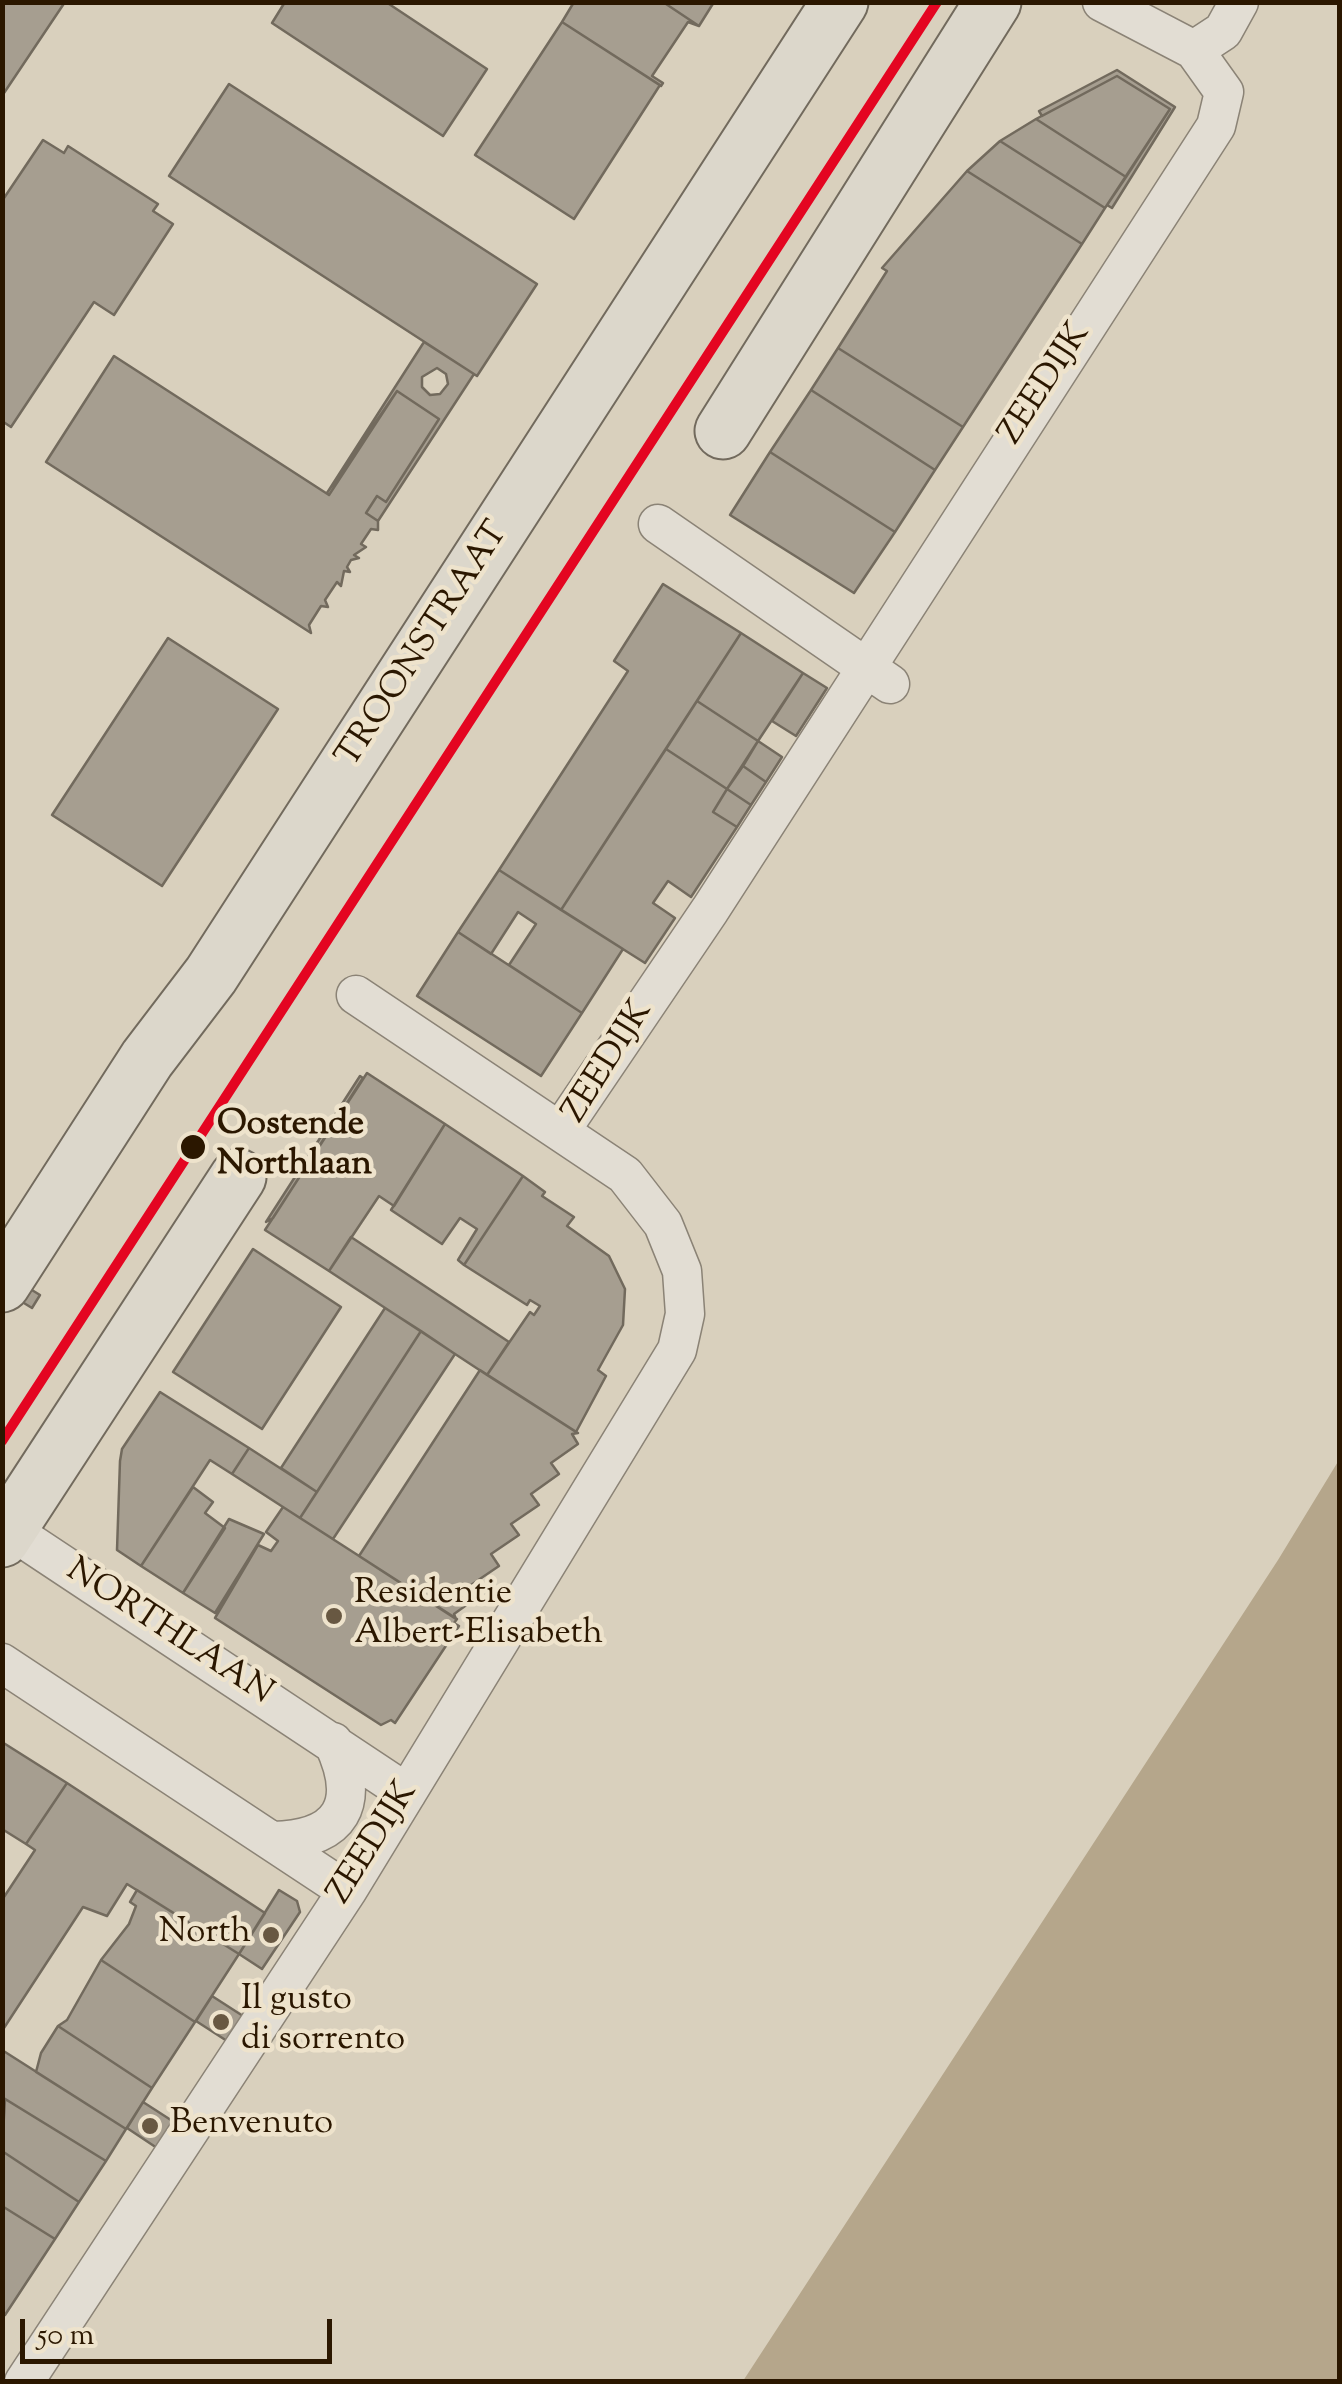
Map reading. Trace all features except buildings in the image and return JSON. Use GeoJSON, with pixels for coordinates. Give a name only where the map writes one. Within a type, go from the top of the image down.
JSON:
{"type":"FeatureCollection","features":[{"type":"Feature","properties":{"kind":"main road","name":"TROONSTRAAT"},"geometry":{"type":"LineString","coordinates":[[2,1284],[147,1058],[219,963],[840,2]]}},
{"type":"Feature","properties":{"kind":"main road"},"geometry":{"type":"LineString","coordinates":[[722,431],[993,2]]}},
{"type":"Feature","properties":{"kind":"main road"},"geometry":{"type":"LineString","coordinates":[[5,1531],[238,1177]]}},
{"type":"Feature","properties":{"kind":"street"},"geometry":{"type":"LineString","coordinates":[[1102,2],[1194,50],[1223,32],[1239,2]]}},
{"type":"Feature","properties":{"kind":"street","name":"ZEEDIJK"},"geometry":{"type":"LineString","coordinates":[[24,2382],[348,1892],[677,1350],[685,1314],[682,1271],[664,1224],[625,1175],[561,1130],[710,910],[877,675],[1216,126],[1224,92],[1194,50]]}},
{"type":"Feature","properties":{"kind":"street"},"geometry":{"type":"LineString","coordinates":[[658,524],[877,675]]}},
{"type":"Feature","properties":{"kind":"street"},"geometry":{"type":"LineString","coordinates":[[356,995],[561,1130]]}},
{"type":"Feature","properties":{"kind":"street","name":"NORTHLAAN"},"geometry":{"type":"LineString","coordinates":[[5,1531],[407,1793]]}},
{"type":"Feature","properties":{"kind":"street"},"geometry":{"type":"LineString","coordinates":[[2,1663],[348,1892]]}},
{"type":"Feature","properties":{"kind":"street"},"geometry":{"type":"LineString","coordinates":[[274,1841],[308,1840],[333,1823],[346,1800],[348,1774],[333,1742]]}},
{"type":"Feature","properties":{"kind":"shaded area"},"geometry":{"type":"Polygon","coordinates":[[[1339,1460],[1339,2381],[743,2381],[1278,1560],[1339,1460]]]}},
{"type":"Feature","properties":{"kind":"transit line"},"geometry":{"type":"LineString","coordinates":[[2,1441],[937,2]]}},
{"type":"Feature","properties":{"kind":"place","name":"Oostende Northlaan"},"geometry":{"type":"Point","coordinates":[193,1147]}},
{"type":"Feature","properties":{"kind":"place","name":"Residentie Albert-Elisabeth"},"geometry":{"type":"Point","coordinates":[334,1616]}},
{"type":"Feature","properties":{"kind":"place","name":"North"},"geometry":{"type":"Point","coordinates":[271,1935]}},
{"type":"Feature","properties":{"kind":"place","name":"Il gusto di sorrento"},"geometry":{"type":"Point","coordinates":[221,2022]}},
{"type":"Feature","properties":{"kind":"place","name":"Benvenuto"},"geometry":{"type":"Point","coordinates":[150,2126]}}]}
